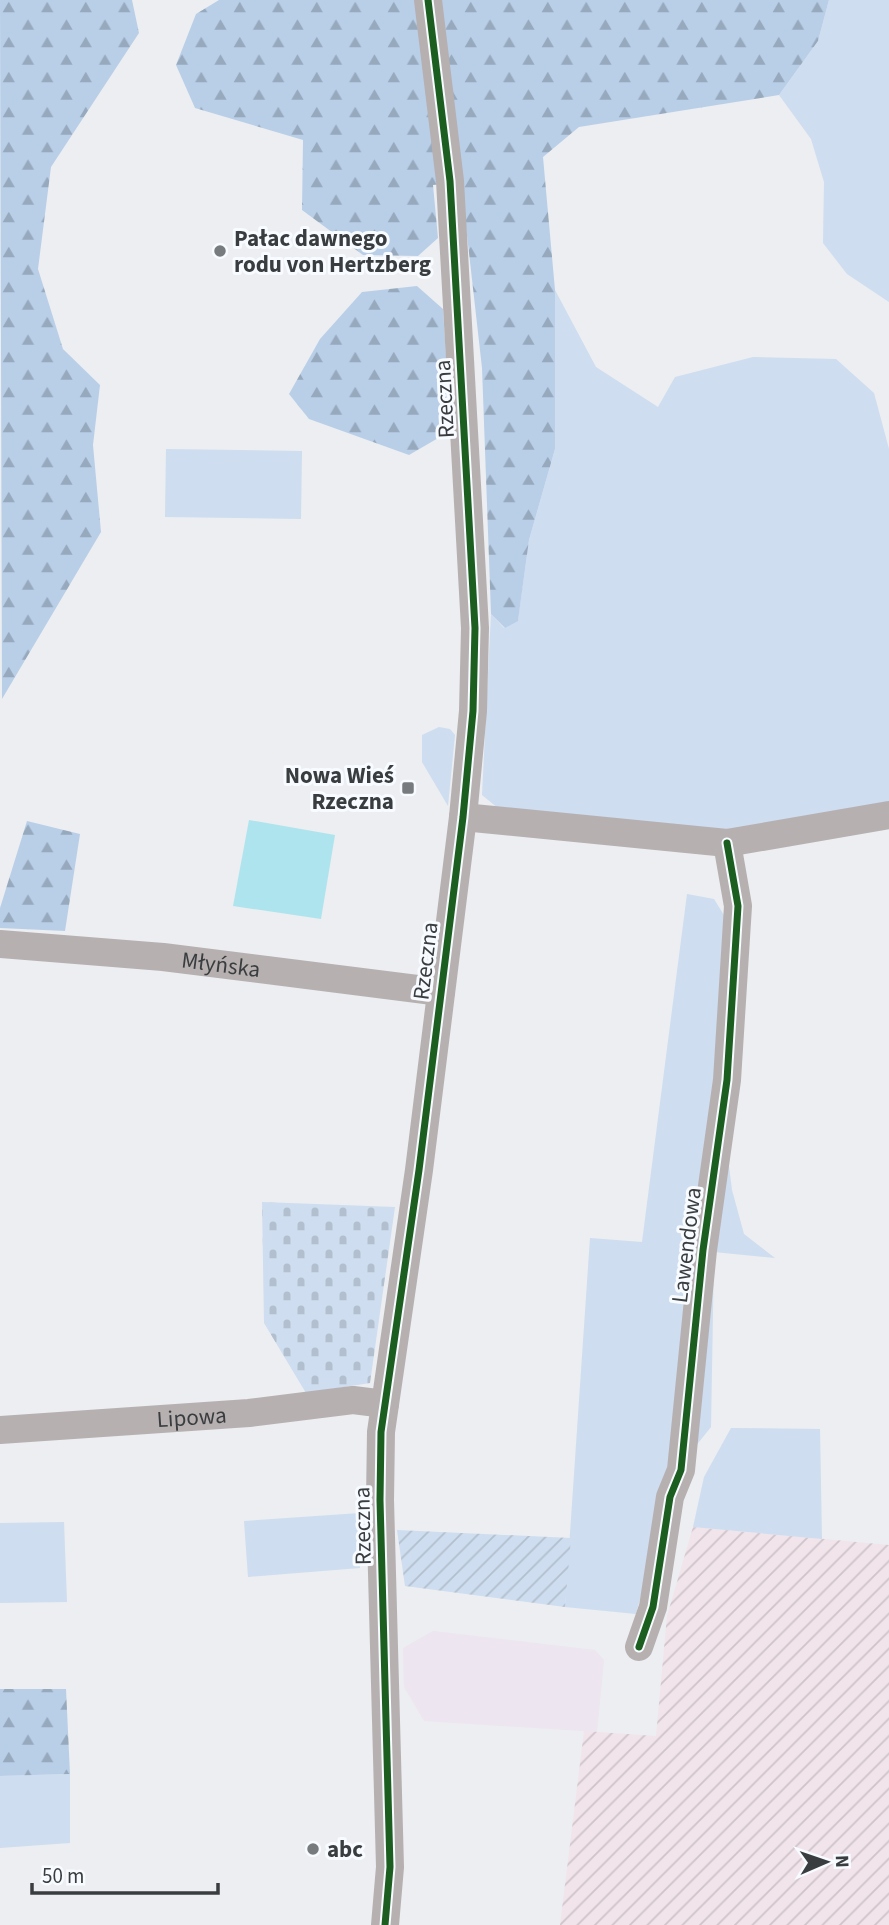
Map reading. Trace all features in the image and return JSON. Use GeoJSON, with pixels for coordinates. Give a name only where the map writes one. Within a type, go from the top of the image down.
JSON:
{"type":"FeatureCollection","features":[{"type":"Feature","properties":{"kind":"street","name":"Rzeczna"},"geometry":{"type":"LineString","coordinates":[[385,1925],[390,1867],[380,1500],[385,1404],[463,817],[473,711],[475,628],[450,181],[428,0]]}},
{"type":"Feature","properties":{"kind":"street"},"geometry":{"type":"LineString","coordinates":[[463,817],[727,843],[889,815]]}},
{"type":"Feature","properties":{"kind":"street","name":"Lawendowa"},"geometry":{"type":"LineString","coordinates":[[639,1647],[653,1607],[670,1497],[681,1471],[703,1250],[727,1080],[737,906],[727,843]]}},
{"type":"Feature","properties":{"kind":"street","name":"Młyńska"},"geometry":{"type":"LineString","coordinates":[[0,944],[188,960],[441,992]]}},
{"type":"Feature","properties":{"kind":"street","name":"Lipowa"},"geometry":{"type":"LineString","coordinates":[[0,1430],[249,1413],[353,1400],[385,1404]]}},
{"type":"Feature","properties":{"kind":"shaded area"},"geometry":{"type":"Polygon","coordinates":[[[249,820],[335,835],[321,919],[233,906],[249,820]]]}},
{"type":"Feature","properties":{"kind":"shaded area"},"geometry":{"type":"Polygon","coordinates":[[[693,1527],[889,1545],[889,1925],[560,1925],[584,1731],[656,1736],[667,1616],[693,1527]]]}},
{"type":"Feature","properties":{"kind":"shaded area"},"geometry":{"type":"Polygon","coordinates":[[[433,1631],[595,1650],[604,1660],[597,1732],[424,1721],[404,1687],[403,1648],[433,1631]]]}},
{"type":"Feature","properties":{"kind":"green space"},"geometry":{"type":"Polygon","coordinates":[[[0,0],[132,0],[139,33],[51,167],[38,269],[63,349],[100,385],[93,445],[101,532],[2,699],[0,0]]]}},
{"type":"Feature","properties":{"kind":"green space"},"geometry":{"type":"Polygon","coordinates":[[[219,0],[829,0],[818,41],[779,95],[579,127],[543,157],[555,290],[555,449],[529,540],[518,621],[505,628],[491,614],[482,368],[461,182],[433,185],[438,238],[418,256],[363,255],[302,210],[303,140],[195,108],[176,65],[196,14],[219,0]]]}},
{"type":"Feature","properties":{"kind":"green space"},"geometry":{"type":"Polygon","coordinates":[[[829,0],[889,0],[889,302],[847,274],[823,243],[824,182],[811,139],[779,95],[818,41],[829,0]]]}},
{"type":"Feature","properties":{"kind":"green space"},"geometry":{"type":"Polygon","coordinates":[[[417,286],[443,309],[448,387],[440,437],[409,455],[309,419],[289,394],[320,339],[362,292],[417,286]]]}},
{"type":"Feature","properties":{"kind":"green space"},"geometry":{"type":"Polygon","coordinates":[[[555,290],[596,367],[658,407],[675,377],[753,357],[836,359],[874,393],[889,449],[889,810],[736,834],[499,809],[482,795],[491,614],[504,628],[518,620],[529,540],[555,449],[555,290]]]}},
{"type":"Feature","properties":{"kind":"green space"},"geometry":{"type":"Polygon","coordinates":[[[166,449],[302,451],[301,519],[165,517],[166,449]]]}},
{"type":"Feature","properties":{"kind":"green space"},"geometry":{"type":"Polygon","coordinates":[[[439,727],[450,729],[455,735],[448,806],[422,762],[422,735],[439,727]]]}},
{"type":"Feature","properties":{"kind":"green space"},"geometry":{"type":"Polygon","coordinates":[[[27,821],[80,834],[65,931],[0,928],[0,908],[27,821]]]}},
{"type":"Feature","properties":{"kind":"green space"},"geometry":{"type":"Polygon","coordinates":[[[687,894],[714,899],[727,920],[725,1135],[732,1190],[744,1234],[775,1258],[714,1252],[711,1427],[674,1473],[636,1614],[565,1607],[590,1238],[642,1242],[687,894]]]}},
{"type":"Feature","properties":{"kind":"green space"},"geometry":{"type":"Polygon","coordinates":[[[262,1202],[395,1207],[370,1383],[306,1393],[264,1323],[262,1202]]]}},
{"type":"Feature","properties":{"kind":"green space"},"geometry":{"type":"Polygon","coordinates":[[[731,1428],[820,1429],[822,1539],[693,1527],[704,1477],[731,1428]]]}},
{"type":"Feature","properties":{"kind":"green space"},"geometry":{"type":"Polygon","coordinates":[[[360,1513],[360,1568],[248,1577],[244,1521],[360,1513]]]}},
{"type":"Feature","properties":{"kind":"green space"},"geometry":{"type":"Polygon","coordinates":[[[64,1522],[67,1602],[0,1603],[0,1523],[64,1522]]]}},
{"type":"Feature","properties":{"kind":"green space"},"geometry":{"type":"Polygon","coordinates":[[[397,1530],[571,1538],[565,1607],[405,1586],[397,1530]]]}},
{"type":"Feature","properties":{"kind":"green space"},"geometry":{"type":"Polygon","coordinates":[[[0,1689],[66,1689],[70,1774],[0,1776],[0,1689]]]}},
{"type":"Feature","properties":{"kind":"green space"},"geometry":{"type":"Polygon","coordinates":[[[70,1774],[70,1843],[0,1848],[0,1776],[70,1774]]]}},
{"type":"Feature","properties":{"kind":"cycle path"},"geometry":{"type":"LineString","coordinates":[[385,1925],[390,1867],[380,1500],[381,1432],[419,1170],[463,817],[473,711],[475,628],[450,181],[428,0]]}},
{"type":"Feature","properties":{"kind":"cycle path"},"geometry":{"type":"LineString","coordinates":[[639,1647],[653,1607],[670,1497],[681,1470],[703,1250],[727,1080],[738,906],[727,843]]}},
{"type":"Feature","properties":{"kind":"place","name":"Pałac dawnego rodu von Hertzberg"},"geometry":{"type":"Point","coordinates":[220,251]}},
{"type":"Feature","properties":{"kind":"place","name":"Nowa Wieś Rzeczna"},"geometry":{"type":"Point","coordinates":[408,788]}},
{"type":"Feature","properties":{"kind":"place","name":"abc"},"geometry":{"type":"Point","coordinates":[313,1849]}}]}
